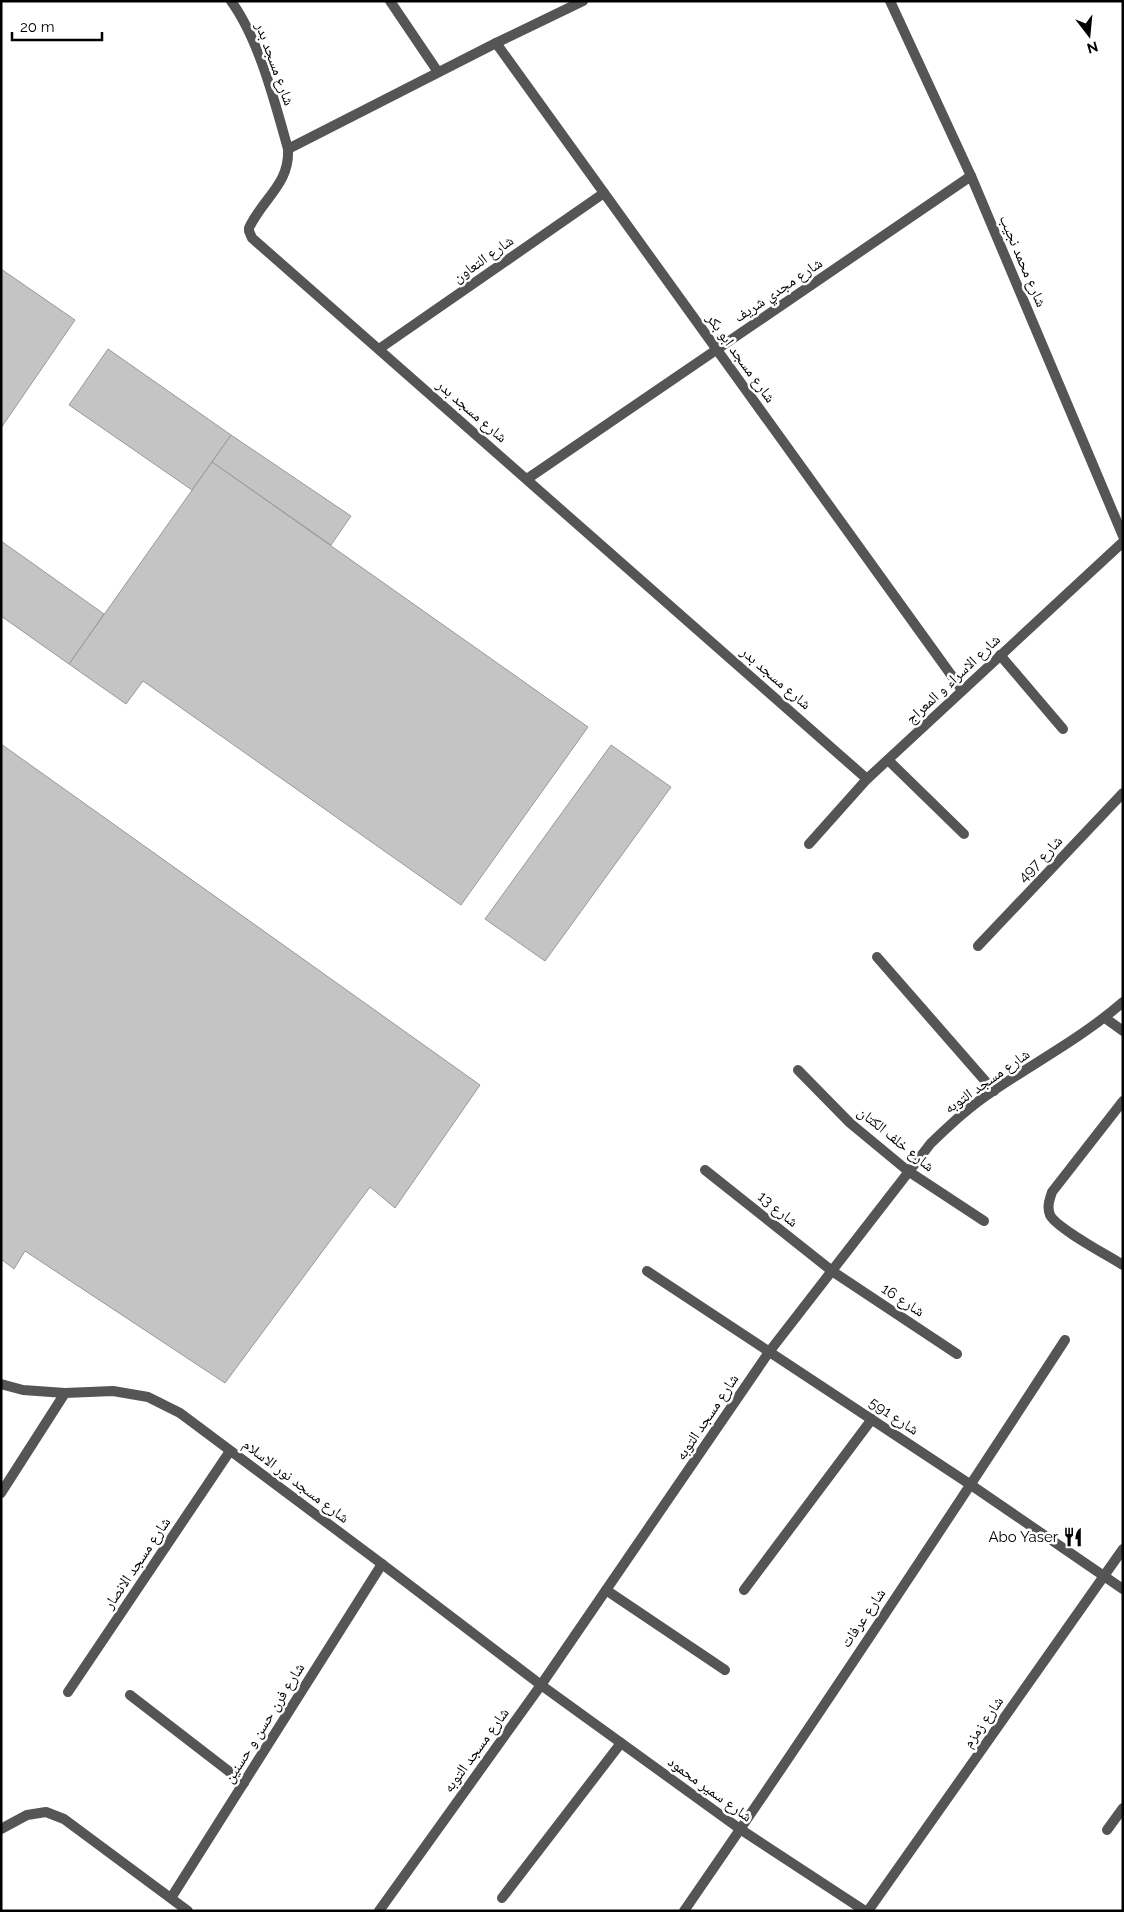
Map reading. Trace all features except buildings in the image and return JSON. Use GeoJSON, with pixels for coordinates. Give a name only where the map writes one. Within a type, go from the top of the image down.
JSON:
{"type":"FeatureCollection","features":[{"type":"Feature","properties":{"kind":"street","name":"شارع مسجد بدر"},"geometry":{"type":"LineString","coordinates":[[231,1],[246,25],[257,50],[288,149],[289,162],[284,176],[251,224],[250,235],[867,779]]}},
{"type":"Feature","properties":{"kind":"street"},"geometry":{"type":"LineString","coordinates":[[390,1],[438,72]]}},
{"type":"Feature","properties":{"kind":"street"},"geometry":{"type":"LineString","coordinates":[[288,149],[438,72],[583,1]]}},
{"type":"Feature","properties":{"kind":"street","name":"شارع محمد نجيب"},"geometry":{"type":"LineString","coordinates":[[890,1],[971,176],[1123,536]]}},
{"type":"Feature","properties":{"kind":"street","name":"شارع مسجد ابو بكر"},"geometry":{"type":"LineString","coordinates":[[496,43],[962,690]]}},
{"type":"Feature","properties":{"kind":"street","name":"شارع مجدي شريف"},"geometry":{"type":"LineString","coordinates":[[527,479],[971,176]]}},
{"type":"Feature","properties":{"kind":"street","name":"شارع التعاون"},"geometry":{"type":"LineString","coordinates":[[379,349],[604,193]]}},
{"type":"Feature","properties":{"kind":"street","name":"شارع الاسراء و المعراج"},"geometry":{"type":"LineString","coordinates":[[810,844],[867,779],[1123,542]]}},
{"type":"Feature","properties":{"kind":"street"},"geometry":{"type":"LineString","coordinates":[[1000,656],[1063,729]]}},
{"type":"Feature","properties":{"kind":"street"},"geometry":{"type":"LineString","coordinates":[[888,760],[964,834]]}},
{"type":"Feature","properties":{"kind":"street","name":"شارع 497"},"geometry":{"type":"LineString","coordinates":[[978,946],[1123,793]]}},
{"type":"Feature","properties":{"kind":"street"},"geometry":{"type":"LineString","coordinates":[[877,957],[994,1091]]}},
{"type":"Feature","properties":{"kind":"street","name":"شارع مسجد التوبه"},"geometry":{"type":"LineString","coordinates":[[379,1911],[541,1685],[769,1352],[908,1171],[931,1143],[960,1115],[1105,1018],[1123,1002]]}},
{"type":"Feature","properties":{"kind":"street"},"geometry":{"type":"LineString","coordinates":[[1105,1018],[1123,1031]]}},
{"type":"Feature","properties":{"kind":"street","name":"شارع خلف الكتان"},"geometry":{"type":"LineString","coordinates":[[798,1070],[850,1124],[908,1171],[984,1221]]}},
{"type":"Feature","properties":{"kind":"street"},"geometry":{"type":"LineString","coordinates":[[1123,1102],[1052,1192],[1048,1205],[1051,1217],[1060,1226],[1123,1265]]}},
{"type":"Feature","properties":{"kind":"street","name":"شارع 13"},"geometry":{"type":"LineString","coordinates":[[705,1170],[832,1271]]}},
{"type":"Feature","properties":{"kind":"street","name":"شارع 16"},"geometry":{"type":"LineString","coordinates":[[832,1271],[957,1354]]}},
{"type":"Feature","properties":{"kind":"street","name":"شارع 591"},"geometry":{"type":"LineString","coordinates":[[647,1272],[971,1485],[1123,1589]]}},
{"type":"Feature","properties":{"kind":"street","name":"شارع عرفات"},"geometry":{"type":"LineString","coordinates":[[684,1911],[971,1485],[1064,1340]]}},
{"type":"Feature","properties":{"kind":"street","name":"شارع مسجد نور الاسلام"},"geometry":{"type":"LineString","coordinates":[[1,1384],[24,1390],[65,1393],[113,1391],[148,1398],[180,1413],[541,1685]]}},
{"type":"Feature","properties":{"kind":"street"},"geometry":{"type":"LineString","coordinates":[[1,1493],[65,1393]]}},
{"type":"Feature","properties":{"kind":"street"},"geometry":{"type":"LineString","coordinates":[[744,1590],[872,1420]]}},
{"type":"Feature","properties":{"kind":"street","name":"شارع مسجد الانصار"},"geometry":{"type":"LineString","coordinates":[[68,1692],[230,1452]]}},
{"type":"Feature","properties":{"kind":"street","name":"شارع زمزم"},"geometry":{"type":"LineString","coordinates":[[867,1911],[1123,1549]]}},
{"type":"Feature","properties":{"kind":"street","name":"شارع فرن حسن و حسنين"},"geometry":{"type":"LineString","coordinates":[[170,1898],[382,1564]]}},
{"type":"Feature","properties":{"kind":"street"},"geometry":{"type":"LineString","coordinates":[[606,1590],[726,1670]]}},
{"type":"Feature","properties":{"kind":"street","name":"شارع سمير محمود"},"geometry":{"type":"LineString","coordinates":[[541,1685],[740,1830],[867,1911]]}},
{"type":"Feature","properties":{"kind":"street"},"geometry":{"type":"LineString","coordinates":[[130,1695],[244,1783]]}},
{"type":"Feature","properties":{"kind":"street"},"geometry":{"type":"LineString","coordinates":[[502,1898],[621,1744]]}},
{"type":"Feature","properties":{"kind":"street"},"geometry":{"type":"LineString","coordinates":[[1107,1830],[1123,1808]]}},
{"type":"Feature","properties":{"kind":"street"},"geometry":{"type":"LineString","coordinates":[[1,1829],[27,1815],[46,1812],[64,1819],[188,1911]]}},
{"type":"Feature","properties":{"kind":"place","name":"Abo Yaser"},"geometry":{"type":"Point","coordinates":[1073,1537]}}]}
